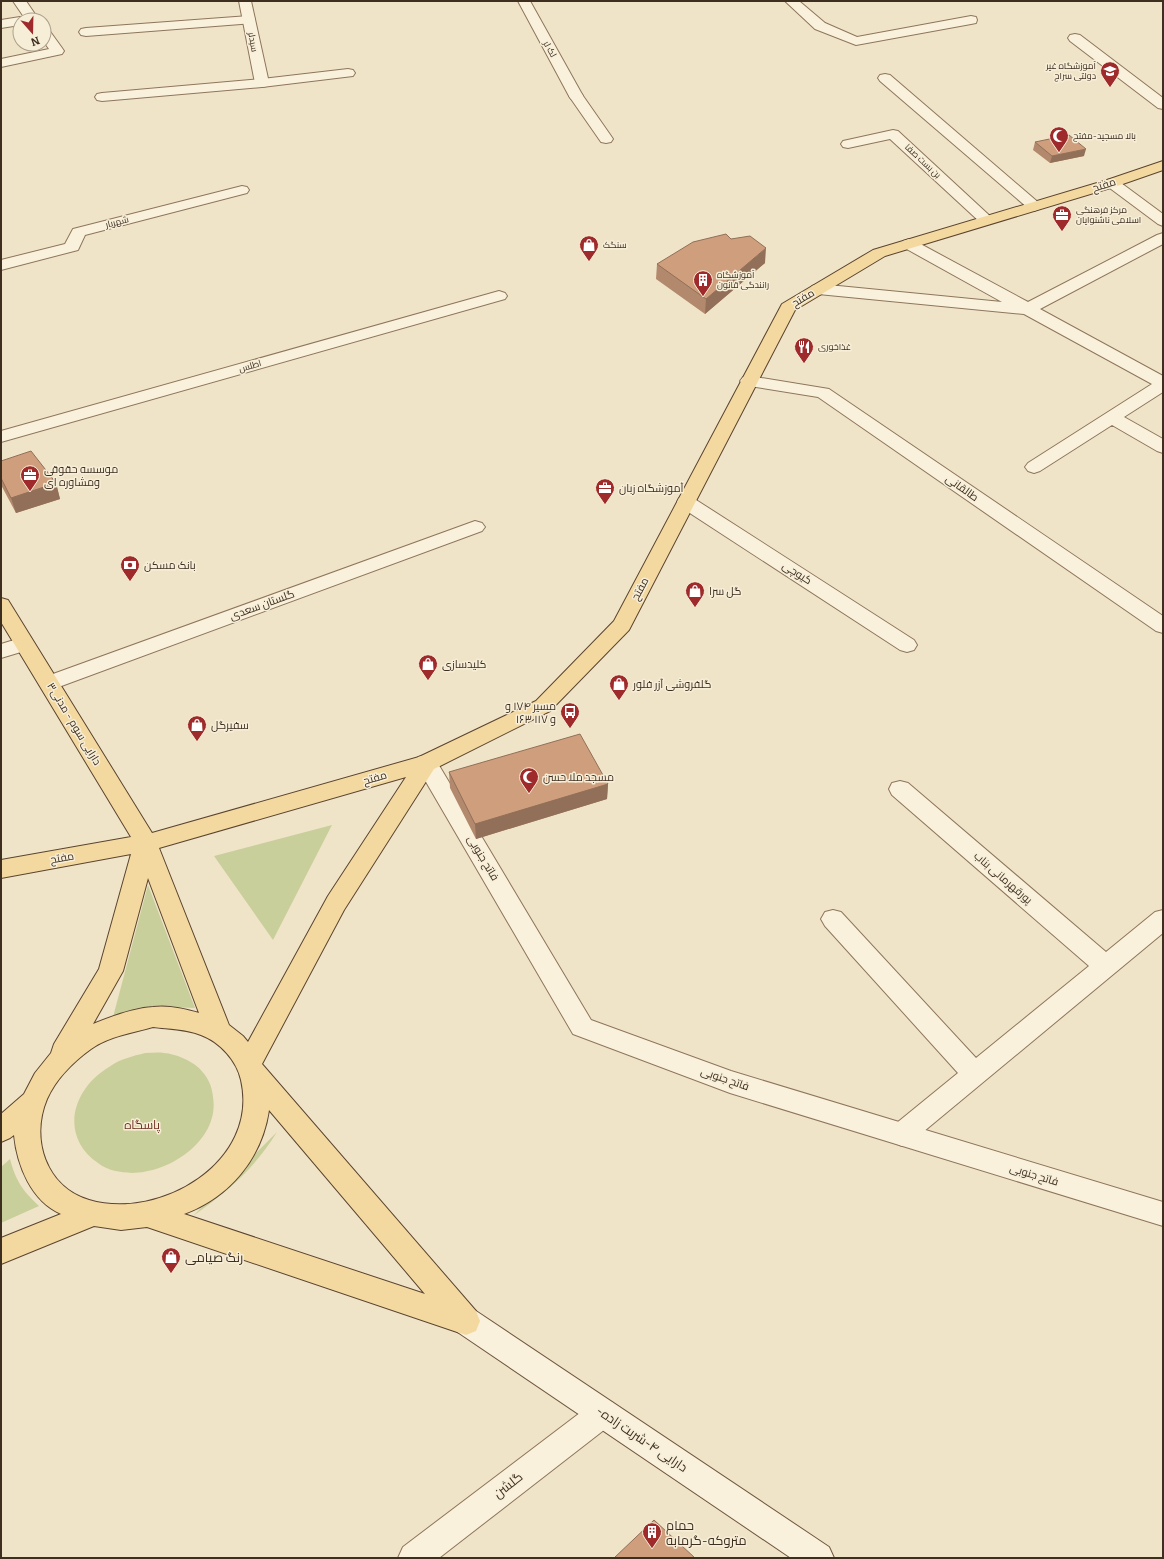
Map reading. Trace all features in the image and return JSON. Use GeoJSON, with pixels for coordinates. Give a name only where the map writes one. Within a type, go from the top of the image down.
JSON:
{"type":"FeatureCollection","features":[{"type":"Feature","properties":{"kind":"main road","name":"مفتح"},"geometry":{"type":"LineString","coordinates":[[1,869],[146,843],[426,763],[543,706],[622,625],[788,307],[879,253],[1112,183],[1163,165]]}},
{"type":"Feature","properties":{"kind":"main road","name":"دارایی سوم - مدنی۳"},"geometry":{"type":"LineString","coordinates":[[1,605],[146,843],[219,1032]]}},
{"type":"Feature","properties":{"kind":"main road"},"geometry":{"type":"LineString","coordinates":[[146,843],[111,971],[55,1065],[42,1083],[32,1102],[26,1130],[29,1158],[42,1183],[64,1202],[92,1214],[120,1217],[148,1215],[183,1203],[214,1184],[239,1158],[253,1129],[258,1099],[251,1068],[336,903],[426,763]]}},
{"type":"Feature","properties":{"kind":"main road"},"geometry":{"type":"LineString","coordinates":[[55,1065],[83,1041],[117,1025],[153,1017],[188,1020],[219,1032],[239,1049],[251,1068],[466,1321]]}},
{"type":"Feature","properties":{"kind":"main road"},"geometry":{"type":"LineString","coordinates":[[1,1130],[32,1102]]}},
{"type":"Feature","properties":{"kind":"main road"},"geometry":{"type":"LineString","coordinates":[[1,1251],[92,1214]]}},
{"type":"Feature","properties":{"kind":"main road"},"geometry":{"type":"LineString","coordinates":[[148,1215],[466,1321]]}},
{"type":"Feature","properties":{"kind":"street"},"geometry":{"type":"LineString","coordinates":[[19,1],[24,12]]}},
{"type":"Feature","properties":{"kind":"street","name":"سیدلر"},"geometry":{"type":"LineString","coordinates":[[245,1],[262,84]]}},
{"type":"Feature","properties":{"kind":"street","name":"لک لر"},"geometry":{"type":"LineString","coordinates":[[524,1],[576,96],[606,140]]}},
{"type":"Feature","properties":{"kind":"street"},"geometry":{"type":"LineString","coordinates":[[791,1],[820,26],[856,40],[971,20]]}},
{"type":"Feature","properties":{"kind":"street"},"geometry":{"type":"LineString","coordinates":[[86,32],[249,20]]}},
{"type":"Feature","properties":{"kind":"street"},"geometry":{"type":"LineString","coordinates":[[1,24],[12,22]]}},
{"type":"Feature","properties":{"kind":"street"},"geometry":{"type":"LineString","coordinates":[[1074,38],[1163,105]]}},
{"type":"Feature","properties":{"kind":"street"},"geometry":{"type":"LineString","coordinates":[[1,63],[57,51],[52,44]]}},
{"type":"Feature","properties":{"kind":"street"},"geometry":{"type":"LineString","coordinates":[[102,97],[262,84],[348,73]]}},
{"type":"Feature","properties":{"kind":"street"},"geometry":{"type":"LineString","coordinates":[[886,78],[1034,206]]}},
{"type":"Feature","properties":{"kind":"street","name":"بن بست صفا"},"geometry":{"type":"LineString","coordinates":[[848,144],[893,134],[986,220]]}},
{"type":"Feature","properties":{"kind":"street"},"geometry":{"type":"LineString","coordinates":[[1112,183],[1163,221]]}},
{"type":"Feature","properties":{"kind":"street","name":"شهریار"},"geometry":{"type":"LineString","coordinates":[[1,265],[72,247],[78,232],[242,190]]}},
{"type":"Feature","properties":{"kind":"street"},"geometry":{"type":"LineString","coordinates":[[818,289],[1028,309],[1163,238]]}},
{"type":"Feature","properties":{"kind":"street"},"geometry":{"type":"LineString","coordinates":[[909,244],[1163,384],[1034,467]]}},
{"type":"Feature","properties":{"kind":"street","name":"اطلس"},"geometry":{"type":"LineString","coordinates":[[1,437],[499,296]]}},
{"type":"Feature","properties":{"kind":"street","name":"طالقانی"},"geometry":{"type":"LineString","coordinates":[[749,381],[824,393],[1163,626]]}},
{"type":"Feature","properties":{"kind":"street"},"geometry":{"type":"LineString","coordinates":[[1112,417],[1163,447]]}},
{"type":"Feature","properties":{"kind":"street","name":"کیوچی"},"geometry":{"type":"LineString","coordinates":[[686,502],[907,645]]}},
{"type":"Feature","properties":{"kind":"street","name":"گلستان سعدی"},"geometry":{"type":"LineString","coordinates":[[49,683],[474,528]]}},
{"type":"Feature","properties":{"kind":"street"},"geometry":{"type":"LineString","coordinates":[[1,651],[24,644]]}},
{"type":"Feature","properties":{"kind":"street","name":"فاتح جنوبی"},"geometry":{"type":"LineString","coordinates":[[426,763],[582,1027],[730,1082],[1163,1214]]}},
{"type":"Feature","properties":{"kind":"street","name":"پورقهرمانی بناب"},"geometry":{"type":"LineString","coordinates":[[900,789],[1106,966]]}},
{"type":"Feature","properties":{"kind":"street"},"geometry":{"type":"LineString","coordinates":[[833,919],[975,1074]]}},
{"type":"Feature","properties":{"kind":"street"},"geometry":{"type":"LineString","coordinates":[[902,1134],[1163,919]]}},
{"type":"Feature","properties":{"kind":"street","name":"-دارایی ۴-شربت زاده"},"geometry":{"type":"LineString","coordinates":[[466,1321],[818,1558]]}},
{"type":"Feature","properties":{"kind":"street","name":"گلشن"},"geometry":{"type":"LineString","coordinates":[[414,1558],[603,1413]]}},
{"type":"Feature","properties":{"kind":"green space"},"geometry":{"type":"Polygon","coordinates":[[[332,825],[273,940],[214,856],[332,825]]]}},
{"type":"Feature","properties":{"kind":"green space"},"geometry":{"type":"Polygon","coordinates":[[[148,885],[195,1008],[167,1007],[113,1017],[148,885]]]}},
{"type":"Feature","properties":{"kind":"green space"},"geometry":{"type":"Polygon","coordinates":[[[145,1053],[162,1053],[178,1056],[199,1068],[211,1085],[213,1113],[209,1127],[200,1140],[189,1151],[176,1160],[162,1167],[147,1171],[132,1173],[114,1171],[102,1166],[86,1152],[78,1140],[75,1127],[75,1113],[79,1100],[86,1087],[96,1076],[118,1062],[145,1053]]]}},
{"type":"Feature","properties":{"kind":"green space"},"geometry":{"type":"Polygon","coordinates":[[[277,1132],[259,1158],[240,1178],[193,1216],[277,1132]]]}},
{"type":"Feature","properties":{"kind":"green space"},"geometry":{"type":"Polygon","coordinates":[[[10,1159],[20,1185],[39,1206],[1,1223],[1,1167],[10,1159]]]}},
{"type":"Feature","properties":{"kind":"building"},"geometry":{"type":"Polygon","coordinates":[[[1069,135],[1086,149],[1052,156],[1035,142],[1069,135]]]}},
{"type":"Feature","properties":{"kind":"building"},"geometry":{"type":"Polygon","coordinates":[[[726,234],[731,239],[750,236],[766,248],[706,299],[657,264],[693,242],[726,234]]]}},
{"type":"Feature","properties":{"kind":"building"},"geometry":{"type":"Polygon","coordinates":[[[31,451],[56,483],[11,498],[1,478],[1,461],[31,451]]]}},
{"type":"Feature","properties":{"kind":"building","name":"مسجد ملا حسن"},"geometry":{"type":"Polygon","coordinates":[[[580,734],[608,784],[475,824],[449,772],[580,734]]]}},
{"type":"Feature","properties":{"kind":"building"},"geometry":{"type":"Polygon","coordinates":[[[654,1520],[695,1558],[614,1558],[654,1520]]]}},
{"type":"Feature","properties":{"kind":"place","name":"آموزشگاه غیر دولتی سراج"},"geometry":{"type":"Point","coordinates":[1110,88]}},
{"type":"Feature","properties":{"kind":"place","name":"بالا مسجید-مفتح"},"geometry":{"type":"Point","coordinates":[1059,153]}},
{"type":"Feature","properties":{"kind":"place","name":"مرکز فرهنگی اسلامی ناشنوایان"},"geometry":{"type":"Point","coordinates":[1062,232]}},
{"type":"Feature","properties":{"kind":"place","name":"سنگک"},"geometry":{"type":"Point","coordinates":[589,262]}},
{"type":"Feature","properties":{"kind":"place","name":"آموزشگاه رانندگی قانون"},"geometry":{"type":"Point","coordinates":[703,297]}},
{"type":"Feature","properties":{"kind":"place","name":"غذاخوری"},"geometry":{"type":"Point","coordinates":[804,364]}},
{"type":"Feature","properties":{"kind":"place","name":"موسسه حقوقی ومشاوره ای"},"geometry":{"type":"Point","coordinates":[30,492]}},
{"type":"Feature","properties":{"kind":"place","name":"آموزشگاه زبان"},"geometry":{"type":"Point","coordinates":[605,505]}},
{"type":"Feature","properties":{"kind":"place","name":"بانک مسکن"},"geometry":{"type":"Point","coordinates":[130,582]}},
{"type":"Feature","properties":{"kind":"place","name":"گل سرا"},"geometry":{"type":"Point","coordinates":[695,608]}},
{"type":"Feature","properties":{"kind":"place","name":"کلیدسازی"},"geometry":{"type":"Point","coordinates":[428,681]}},
{"type":"Feature","properties":{"kind":"place","name":"گلفروشی آزر فلور"},"geometry":{"type":"Point","coordinates":[619,701]}},
{"type":"Feature","properties":{"kind":"place","name":"مسیر ۱۷۴ و ۱۶۳ و ۱۱۷"},"geometry":{"type":"Point","coordinates":[570,729]}},
{"type":"Feature","properties":{"kind":"place","name":"سفیرگل"},"geometry":{"type":"Point","coordinates":[197,742]}},
{"type":"Feature","properties":{"kind":"place","name":"مسجد ملا حسن"},"geometry":{"type":"Point","coordinates":[529,794]}},
{"type":"Feature","properties":{"kind":"place","name":"رنگ صیامی"},"geometry":{"type":"Point","coordinates":[171,1274]}},
{"type":"Feature","properties":{"kind":"place","name":"حمام متروکه-گرمابه"},"geometry":{"type":"Point","coordinates":[652,1549]}},
{"type":"Feature","properties":{"kind":"district","name":"پاسگاه"},"geometry":{"type":"Point","coordinates":[142,1125]}}]}
